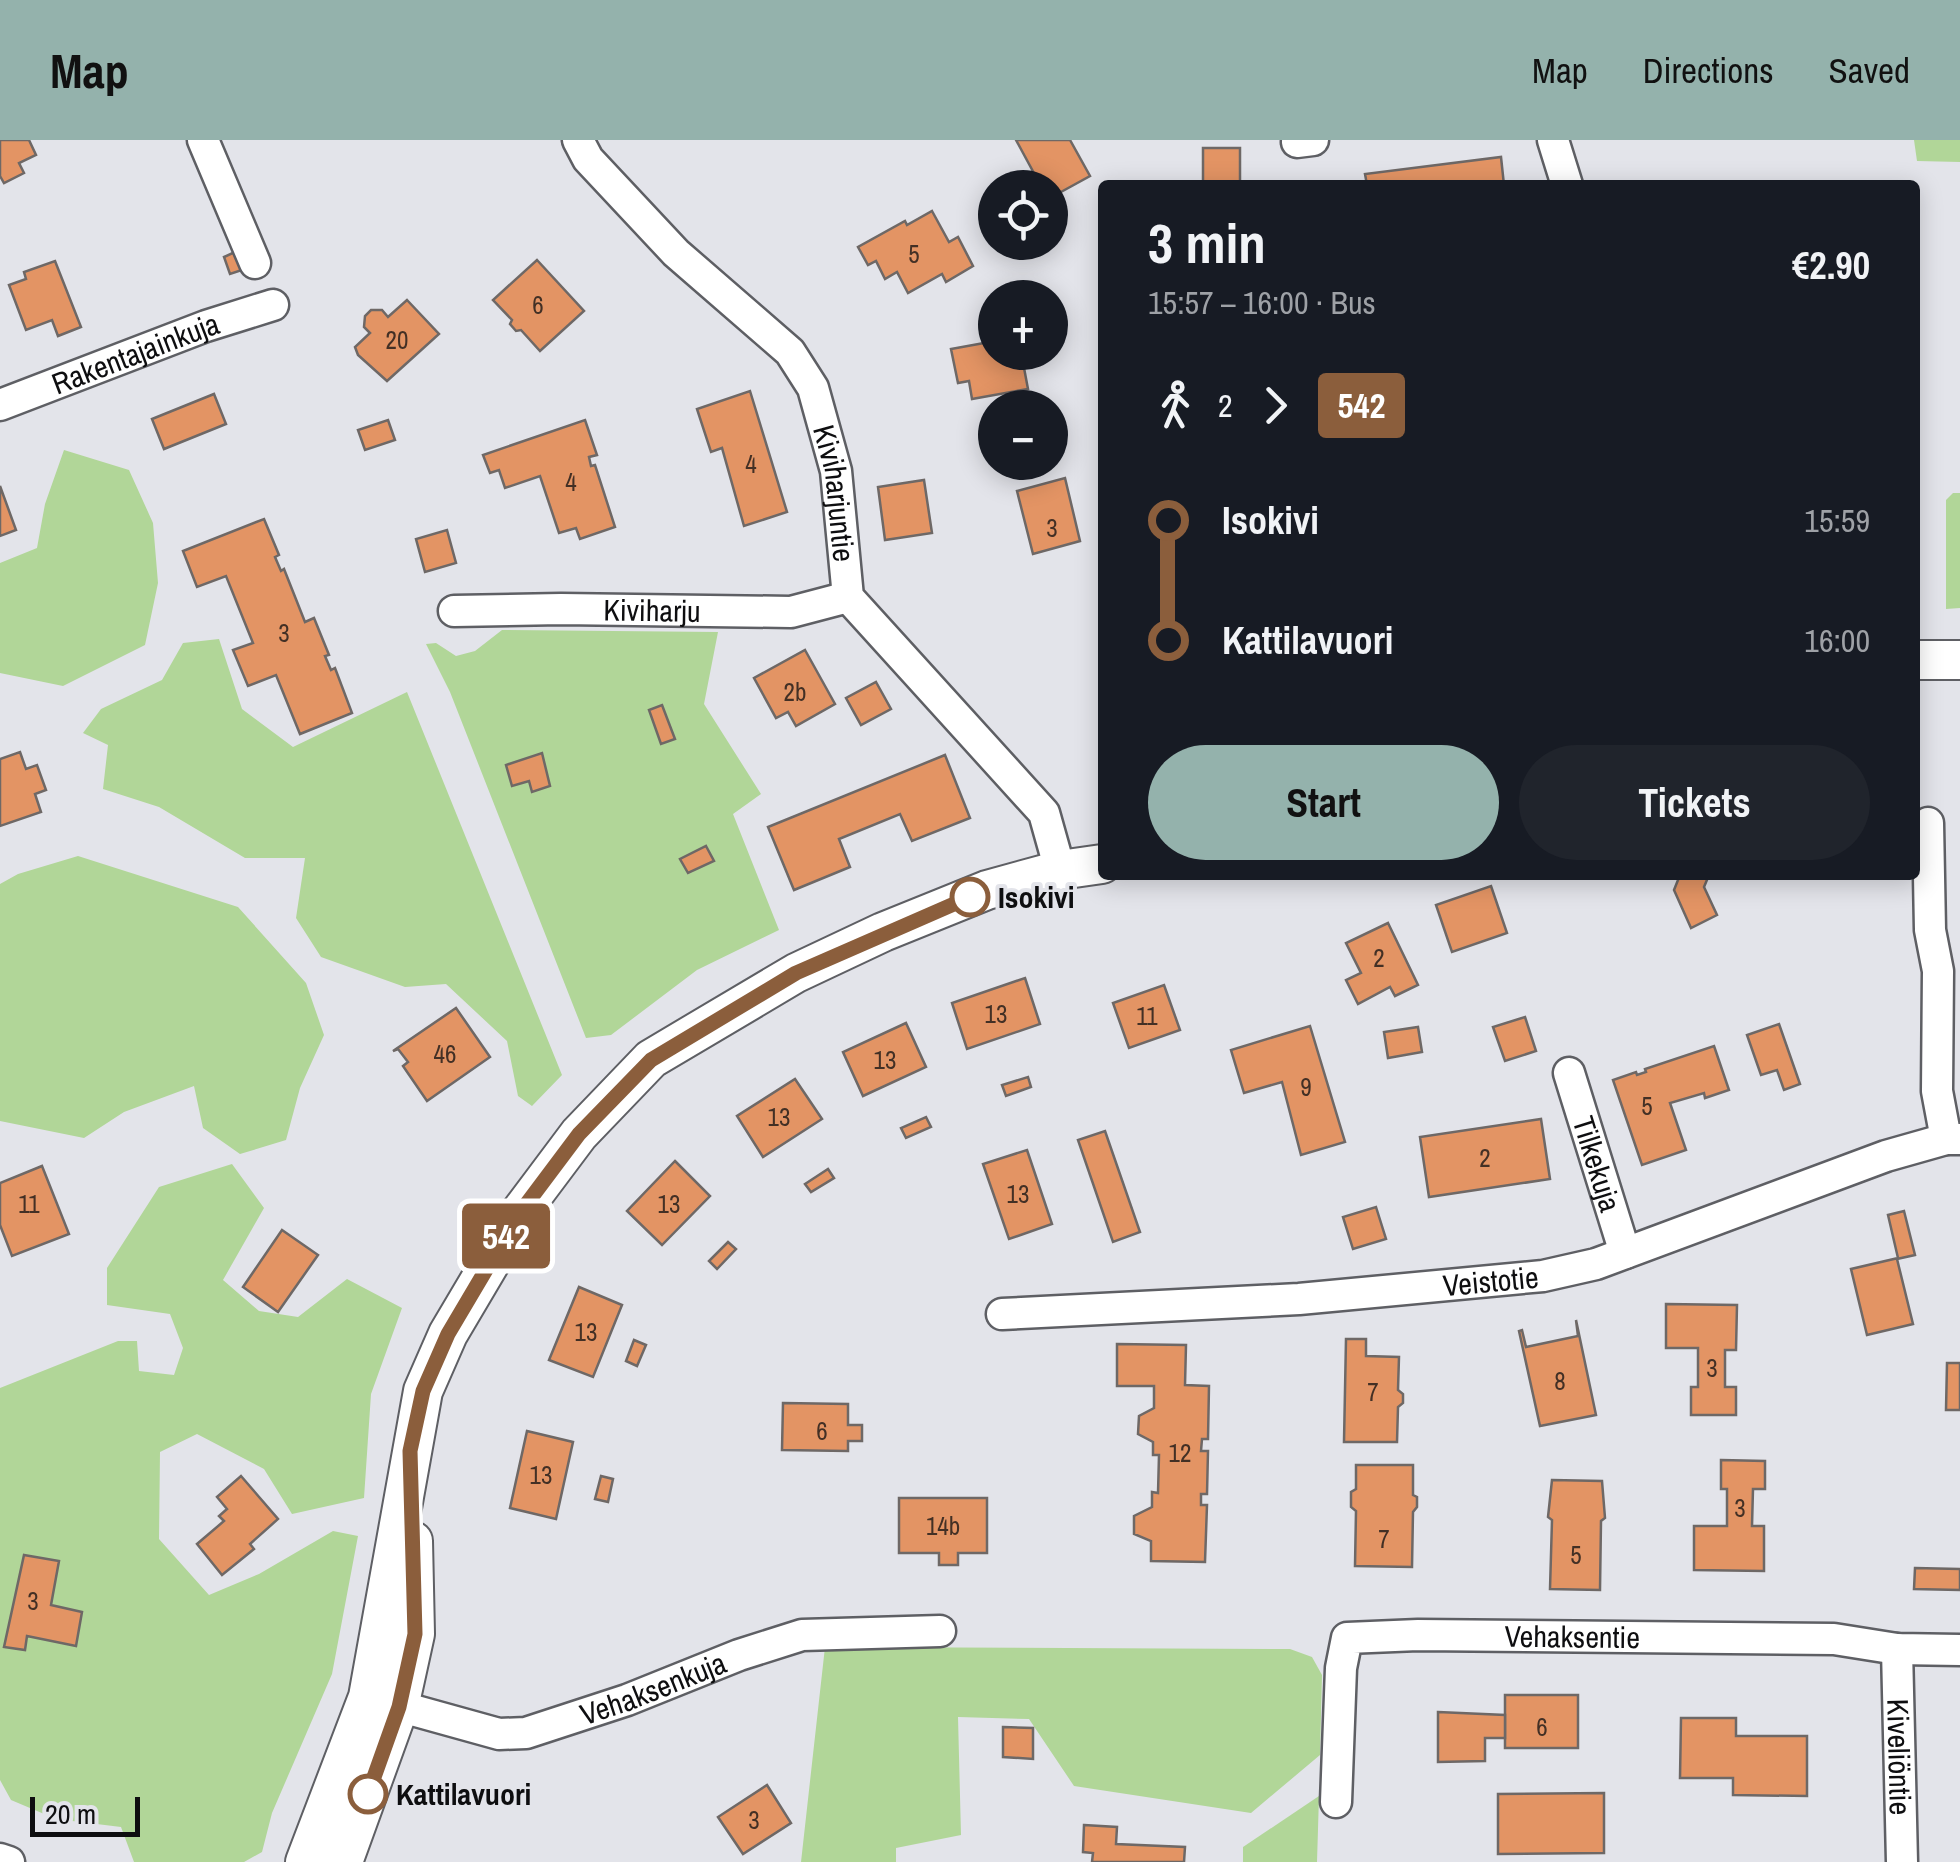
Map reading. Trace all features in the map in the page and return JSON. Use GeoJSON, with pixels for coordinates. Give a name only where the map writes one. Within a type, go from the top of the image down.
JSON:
{"type":"FeatureCollection","features":[{"type":"Feature","properties":{"kind":"street"},"geometry":{"type":"LineString","coordinates":[[202,140],[255,263]]}},
{"type":"Feature","properties":{"kind":"street","name":"Kiviharjuntie"},"geometry":{"type":"LineString","coordinates":[[578,140],[588,159],[676,254],[790,352],[813,388],[836,471],[848,598],[1044,813],[1060,870]]}},
{"type":"Feature","properties":{"kind":"street"},"geometry":{"type":"LineString","coordinates":[[1552,140],[1564,180]]}},
{"type":"Feature","properties":{"kind":"street","name":"Rakentajainkuja"},"geometry":{"type":"LineString","coordinates":[[0,405],[206,326],[274,305]]}},
{"type":"Feature","properties":{"kind":"street","name":"Kiviharju"},"geometry":{"type":"LineString","coordinates":[[454,611],[561,608],[790,612],[848,598]]}},
{"type":"Feature","properties":{"kind":"street"},"geometry":{"type":"LineString","coordinates":[[1920,660],[1960,660]]}},
{"type":"Feature","properties":{"kind":"street"},"geometry":{"type":"LineString","coordinates":[[1928,823],[1930,930],[1938,971],[1937,1091],[1953,1139]]}},
{"type":"Feature","properties":{"kind":"street"},"geometry":{"type":"LineString","coordinates":[[305,1862],[415,1634],[410,1451],[423,1391],[448,1334],[519,1214],[579,1134],[651,1060],[796,973],[987,890],[1060,870],[1098,865]]}},
{"type":"Feature","properties":{"kind":"street","name":"Tilkekuja"},"geometry":{"type":"LineString","coordinates":[[1570,1073],[1624,1253]]}},
{"type":"Feature","properties":{"kind":"street","name":"Veistotie"},"geometry":{"type":"LineString","coordinates":[[1002,1314],[1299,1299],[1543,1276],[1596,1264],[1790,1195],[1886,1156],[1953,1139]]}},
{"type":"Feature","properties":{"kind":"street","name":"Vehaksenkuja"},"geometry":{"type":"LineString","coordinates":[[383,1702],[500,1734],[526,1733],[802,1635],[940,1631]]}},
{"type":"Feature","properties":{"kind":"street","name":"Vehaksentie"},"geometry":{"type":"LineString","coordinates":[[1336,1802],[1341,1668],[1347,1638],[1418,1635],[1834,1639],[1897,1648],[1960,1650]]}},
{"type":"Feature","properties":{"kind":"street","name":"Kiveliöntie"},"geometry":{"type":"LineString","coordinates":[[1897,1648],[1902,1862]]}},
{"type":"Feature","properties":{"kind":"street"},"geometry":{"type":"LineString","coordinates":[[343,1862],[383,1702]]}},
{"type":"Feature","properties":{"kind":"street"},"geometry":{"type":"LineString","coordinates":[[0,1859],[9,1862]]}},
{"type":"Feature","properties":{"kind":"green space"},"geometry":{"type":"Polygon","coordinates":[[[1914,140],[1960,140],[1960,162],[1917,161],[1914,140]]]}},
{"type":"Feature","properties":{"kind":"green space"},"geometry":{"type":"Polygon","coordinates":[[[64,450],[129,470],[153,523],[158,583],[145,645],[63,686],[0,673],[0,563],[37,548],[45,504],[64,450]]]}},
{"type":"Feature","properties":{"kind":"green space"},"geometry":{"type":"Polygon","coordinates":[[[1953,493],[1960,493],[1960,608],[1946,609],[1946,500],[1953,493]]]}},
{"type":"Feature","properties":{"kind":"green space"},"geometry":{"type":"Polygon","coordinates":[[[502,630],[718,632],[704,704],[761,794],[733,814],[779,930],[697,970],[611,1035],[586,1038],[450,692],[426,644],[436,643],[456,656],[475,651],[502,630]]]}},
{"type":"Feature","properties":{"kind":"green space"},"geometry":{"type":"Polygon","coordinates":[[[219,639],[242,709],[293,747],[407,692],[562,1075],[532,1106],[518,1096],[507,1041],[446,984],[405,987],[321,957],[296,918],[305,858],[245,858],[159,807],[103,789],[108,745],[83,733],[101,709],[162,680],[183,643],[219,639]]]}},
{"type":"Feature","properties":{"kind":"green space"},"geometry":{"type":"Polygon","coordinates":[[[78,856],[238,907],[306,983],[324,1035],[300,1088],[286,1140],[240,1154],[203,1128],[194,1086],[124,1112],[84,1138],[0,1121],[0,884],[18,874],[78,856]]]}},
{"type":"Feature","properties":{"kind":"green space"},"geometry":{"type":"Polygon","coordinates":[[[232,1164],[264,1208],[223,1280],[259,1311],[298,1317],[347,1279],[402,1308],[371,1394],[364,1498],[292,1514],[264,1469],[197,1434],[160,1452],[159,1539],[209,1595],[259,1574],[333,1531],[358,1536],[332,1674],[272,1813],[262,1852],[244,1862],[134,1862],[121,1827],[56,1819],[11,1800],[0,1780],[0,1388],[118,1341],[137,1341],[139,1371],[174,1375],[183,1348],[170,1314],[107,1305],[107,1268],[159,1187],[232,1164]]]}},
{"type":"Feature","properties":{"kind":"green space"},"geometry":{"type":"Polygon","coordinates":[[[825,1647],[1290,1649],[1312,1657],[1322,1675],[1320,1755],[1251,1813],[1074,1786],[1029,1719],[958,1717],[961,1835],[896,1848],[896,1862],[801,1862],[825,1647]]]}},
{"type":"Feature","properties":{"kind":"green space"},"geometry":{"type":"Polygon","coordinates":[[[1319,1796],[1317,1862],[1243,1862],[1243,1847],[1319,1796]]]}},
{"type":"Feature","properties":{"kind":"building"},"geometry":{"type":"Polygon","coordinates":[[[0,140],[29,140],[36,155],[19,163],[24,173],[4,183],[0,176],[0,140]]]}},
{"type":"Feature","properties":{"kind":"building"},"geometry":{"type":"Polygon","coordinates":[[[1016,140],[1070,140],[1090,176],[1068,188],[1068,170],[1032,170],[1016,140]]]}},
{"type":"Feature","properties":{"kind":"building"},"geometry":{"type":"Polygon","coordinates":[[[1203,148],[1240,148],[1240,180],[1203,180],[1203,148]]]}},
{"type":"Feature","properties":{"kind":"building"},"geometry":{"type":"Polygon","coordinates":[[[1501,157],[1503,180],[1366,180],[1365,174],[1501,157]]]}},
{"type":"Feature","properties":{"kind":"building"},"geometry":{"type":"Polygon","coordinates":[[[932,211],[949,242],[958,237],[973,266],[946,282],[942,274],[908,293],[897,272],[885,279],[876,261],[868,265],[858,247],[932,211]]]}},
{"type":"Feature","properties":{"kind":"building"},"geometry":{"type":"Polygon","coordinates":[[[235,252],[242,270],[230,274],[224,257],[235,252]]]}},
{"type":"Feature","properties":{"kind":"building"},"geometry":{"type":"Polygon","coordinates":[[[537,260],[584,311],[540,351],[521,330],[516,331],[510,324],[512,320],[493,300],[537,260]]]}},
{"type":"Feature","properties":{"kind":"building"},"geometry":{"type":"Polygon","coordinates":[[[55,261],[81,327],[58,336],[52,320],[26,330],[9,285],[26,279],[24,272],[55,261]]]}},
{"type":"Feature","properties":{"kind":"building"},"geometry":{"type":"Polygon","coordinates":[[[407,300],[439,334],[387,381],[358,355],[355,347],[370,333],[364,327],[365,316],[371,310],[382,310],[388,317],[407,300]]]}},
{"type":"Feature","properties":{"kind":"building"},"geometry":{"type":"Polygon","coordinates":[[[978,344],[978,370],[1024,370],[1028,389],[978,390],[978,398],[972,399],[969,381],[958,383],[951,349],[978,344]]]}},
{"type":"Feature","properties":{"kind":"building"},"geometry":{"type":"Polygon","coordinates":[[[750,391],[787,512],[744,526],[722,448],[711,452],[697,409],[750,391]]]}},
{"type":"Feature","properties":{"kind":"building"},"geometry":{"type":"Polygon","coordinates":[[[214,394],[226,424],[164,449],[152,419],[214,394]]]}},
{"type":"Feature","properties":{"kind":"building"},"geometry":{"type":"Polygon","coordinates":[[[388,420],[395,440],[365,450],[358,430],[388,420]]]}},
{"type":"Feature","properties":{"kind":"building"},"geometry":{"type":"Polygon","coordinates":[[[585,420],[597,455],[589,457],[591,466],[595,465],[615,527],[580,539],[576,528],[559,533],[540,476],[505,488],[499,470],[490,473],[483,455],[585,420]]]}},
{"type":"Feature","properties":{"kind":"building"},"geometry":{"type":"Polygon","coordinates":[[[924,480],[932,533],[885,540],[878,487],[924,480]]]}},
{"type":"Feature","properties":{"kind":"building"},"geometry":{"type":"Polygon","coordinates":[[[1065,480],[1080,541],[1033,554],[1017,491],[1065,480]]]}},
{"type":"Feature","properties":{"kind":"building"},"geometry":{"type":"Polygon","coordinates":[[[0,486],[16,530],[0,536],[0,486]]]}},
{"type":"Feature","properties":{"kind":"building"},"geometry":{"type":"Polygon","coordinates":[[[264,519],[279,555],[275,557],[281,571],[284,569],[305,622],[314,618],[329,655],[325,656],[331,670],[335,668],[352,713],[300,734],[276,675],[248,686],[233,650],[253,643],[226,576],[197,587],[183,551],[264,519]]]}},
{"type":"Feature","properties":{"kind":"building"},"geometry":{"type":"Polygon","coordinates":[[[447,530],[456,563],[425,572],[416,539],[447,530]]]}},
{"type":"Feature","properties":{"kind":"building"},"geometry":{"type":"Polygon","coordinates":[[[805,650],[835,704],[796,726],[788,712],[776,718],[754,678],[805,650]]]}},
{"type":"Feature","properties":{"kind":"building"},"geometry":{"type":"Polygon","coordinates":[[[876,682],[891,709],[861,725],[846,698],[876,682]]]}},
{"type":"Feature","properties":{"kind":"building"},"geometry":{"type":"Polygon","coordinates":[[[662,705],[675,739],[661,744],[649,710],[662,705]]]}},
{"type":"Feature","properties":{"kind":"building"},"geometry":{"type":"Polygon","coordinates":[[[20,752],[26,769],[37,765],[46,790],[35,794],[41,812],[0,826],[0,759],[20,752]]]}},
{"type":"Feature","properties":{"kind":"building"},"geometry":{"type":"Polygon","coordinates":[[[542,753],[550,786],[532,792],[529,781],[512,786],[506,765],[542,753]]]}},
{"type":"Feature","properties":{"kind":"building"},"geometry":{"type":"Polygon","coordinates":[[[945,755],[970,818],[912,841],[900,814],[839,839],[850,867],[794,890],[768,827],[945,755]]]}},
{"type":"Feature","properties":{"kind":"building"},"geometry":{"type":"Polygon","coordinates":[[[706,846],[714,861],[688,873],[680,859],[706,846]]]}},
{"type":"Feature","properties":{"kind":"building"},"geometry":{"type":"Polygon","coordinates":[[[1678,880],[1707,880],[1704,887],[1717,915],[1691,928],[1674,890],[1678,880]]]}},
{"type":"Feature","properties":{"kind":"building"},"geometry":{"type":"Polygon","coordinates":[[[1491,886],[1507,933],[1452,952],[1436,905],[1491,886]]]}},
{"type":"Feature","properties":{"kind":"building"},"geometry":{"type":"Polygon","coordinates":[[[1388,923],[1418,985],[1395,996],[1390,987],[1358,1004],[1346,980],[1361,973],[1346,943],[1388,923]]]}},
{"type":"Feature","properties":{"kind":"building"},"geometry":{"type":"Polygon","coordinates":[[[1025,978],[1040,1024],[967,1049],[952,1003],[1025,978]]]}},
{"type":"Feature","properties":{"kind":"building"},"geometry":{"type":"Polygon","coordinates":[[[1164,985],[1180,1030],[1129,1048],[1113,1003],[1164,985]]]}},
{"type":"Feature","properties":{"kind":"building"},"geometry":{"type":"Polygon","coordinates":[[[456,1008],[490,1057],[427,1101],[403,1066],[408,1062],[398,1049],[393,1051],[456,1008]]]}},
{"type":"Feature","properties":{"kind":"building"},"geometry":{"type":"Polygon","coordinates":[[[1525,1017],[1536,1051],[1505,1061],[1493,1027],[1525,1017]]]}},
{"type":"Feature","properties":{"kind":"building"},"geometry":{"type":"Polygon","coordinates":[[[906,1023],[926,1067],[863,1096],[843,1052],[906,1023]]]}},
{"type":"Feature","properties":{"kind":"building"},"geometry":{"type":"Polygon","coordinates":[[[1779,1024],[1800,1084],[1784,1090],[1777,1070],[1761,1075],[1747,1035],[1779,1024]]]}},
{"type":"Feature","properties":{"kind":"building"},"geometry":{"type":"Polygon","coordinates":[[[1310,1026],[1345,1142],[1301,1155],[1282,1082],[1244,1093],[1231,1050],[1310,1026]]]}},
{"type":"Feature","properties":{"kind":"building"},"geometry":{"type":"Polygon","coordinates":[[[1418,1027],[1422,1052],[1388,1058],[1384,1032],[1418,1027]]]}},
{"type":"Feature","properties":{"kind":"building"},"geometry":{"type":"Polygon","coordinates":[[[1714,1046],[1729,1090],[1670,1103],[1686,1150],[1642,1165],[1613,1080],[1714,1046]]]}},
{"type":"Feature","properties":{"kind":"building"},"geometry":{"type":"Polygon","coordinates":[[[1028,1077],[1031,1087],[1006,1096],[1002,1085],[1028,1077]]]}},
{"type":"Feature","properties":{"kind":"building"},"geometry":{"type":"Polygon","coordinates":[[[795,1079],[822,1119],[763,1157],[737,1116],[795,1079]]]}},
{"type":"Feature","properties":{"kind":"building"},"geometry":{"type":"Polygon","coordinates":[[[926,1117],[931,1127],[906,1138],[901,1128],[926,1117]]]}},
{"type":"Feature","properties":{"kind":"building"},"geometry":{"type":"Polygon","coordinates":[[[1541,1119],[1550,1179],[1429,1197],[1420,1137],[1541,1119]]]}},
{"type":"Feature","properties":{"kind":"building"},"geometry":{"type":"Polygon","coordinates":[[[1105,1131],[1140,1232],[1113,1242],[1078,1140],[1105,1131]]]}},
{"type":"Feature","properties":{"kind":"building"},"geometry":{"type":"Polygon","coordinates":[[[1027,1150],[1052,1224],[1009,1239],[983,1164],[1027,1150]]]}},
{"type":"Feature","properties":{"kind":"building"},"geometry":{"type":"Polygon","coordinates":[[[675,1161],[710,1196],[662,1245],[627,1211],[675,1161]]]}},
{"type":"Feature","properties":{"kind":"building"},"geometry":{"type":"Polygon","coordinates":[[[42,1166],[69,1234],[12,1256],[0,1225],[0,1183],[42,1166]]]}},
{"type":"Feature","properties":{"kind":"building"},"geometry":{"type":"Polygon","coordinates":[[[828,1169],[834,1178],[811,1192],[805,1184],[828,1169]]]}},
{"type":"Feature","properties":{"kind":"building"},"geometry":{"type":"Polygon","coordinates":[[[1376,1207],[1386,1239],[1353,1249],[1343,1217],[1376,1207]]]}},
{"type":"Feature","properties":{"kind":"building"},"geometry":{"type":"Polygon","coordinates":[[[1904,1211],[1915,1255],[1897,1259],[1913,1324],[1867,1335],[1851,1269],[1898,1258],[1888,1215],[1904,1211]]]}},
{"type":"Feature","properties":{"kind":"building"},"geometry":{"type":"Polygon","coordinates":[[[282,1230],[318,1255],[278,1312],[243,1287],[282,1230]]]}},
{"type":"Feature","properties":{"kind":"building"},"geometry":{"type":"Polygon","coordinates":[[[728,1242],[736,1249],[717,1269],[709,1261],[728,1242]]]}},
{"type":"Feature","properties":{"kind":"building"},"geometry":{"type":"Polygon","coordinates":[[[579,1287],[622,1305],[593,1377],[549,1360],[579,1287]]]}},
{"type":"Feature","properties":{"kind":"building"},"geometry":{"type":"Polygon","coordinates":[[[1666,1304],[1737,1305],[1736,1350],[1725,1350],[1725,1387],[1736,1387],[1736,1415],[1691,1415],[1691,1387],[1698,1387],[1698,1348],[1666,1348],[1666,1304]]]}},
{"type":"Feature","properties":{"kind":"building"},"geometry":{"type":"Polygon","coordinates":[[[1576,1320],[1596,1415],[1540,1426],[1519,1331],[1522,1330],[1526,1347],[1578,1336],[1576,1320]]]}},
{"type":"Feature","properties":{"kind":"building"},"geometry":{"type":"Polygon","coordinates":[[[1346,1339],[1366,1339],[1366,1356],[1399,1357],[1398,1390],[1403,1394],[1403,1403],[1398,1407],[1397,1442],[1344,1442],[1346,1339]]]}},
{"type":"Feature","properties":{"kind":"building"},"geometry":{"type":"Polygon","coordinates":[[[634,1340],[646,1345],[637,1366],[626,1361],[634,1340]]]}},
{"type":"Feature","properties":{"kind":"building"},"geometry":{"type":"Polygon","coordinates":[[[1117,1344],[1186,1345],[1185,1385],[1209,1386],[1208,1439],[1202,1439],[1201,1451],[1208,1451],[1207,1494],[1201,1494],[1201,1505],[1207,1505],[1205,1562],[1151,1561],[1151,1541],[1134,1534],[1134,1516],[1152,1507],[1152,1492],[1158,1493],[1159,1455],[1153,1455],[1153,1442],[1138,1434],[1139,1416],[1154,1408],[1154,1386],[1117,1386],[1117,1344]]]}},
{"type":"Feature","properties":{"kind":"building"},"geometry":{"type":"Polygon","coordinates":[[[1947,1363],[1960,1363],[1960,1410],[1946,1410],[1947,1363]]]}},
{"type":"Feature","properties":{"kind":"building"},"geometry":{"type":"Polygon","coordinates":[[[783,1403],[848,1404],[848,1425],[862,1425],[862,1441],[848,1441],[848,1451],[782,1450],[783,1403]]]}},
{"type":"Feature","properties":{"kind":"building"},"geometry":{"type":"Polygon","coordinates":[[[527,1431],[573,1442],[556,1519],[510,1508],[527,1431]]]}},
{"type":"Feature","properties":{"kind":"building"},"geometry":{"type":"Polygon","coordinates":[[[1721,1460],[1765,1461],[1765,1489],[1753,1489],[1752,1526],[1764,1526],[1764,1571],[1694,1570],[1694,1526],[1727,1526],[1727,1489],[1721,1489],[1721,1460]]]}},
{"type":"Feature","properties":{"kind":"building"},"geometry":{"type":"Polygon","coordinates":[[[1356,1465],[1413,1465],[1417,1507],[1413,1512],[1412,1567],[1355,1566],[1356,1511],[1351,1507],[1351,1492],[1356,1489],[1356,1465]]]}},
{"type":"Feature","properties":{"kind":"building"},"geometry":{"type":"Polygon","coordinates":[[[241,1476],[278,1519],[250,1544],[254,1549],[222,1575],[197,1544],[224,1521],[219,1516],[227,1509],[217,1497],[241,1476]]]}},
{"type":"Feature","properties":{"kind":"building"},"geometry":{"type":"Polygon","coordinates":[[[601,1476],[613,1479],[608,1502],[595,1499],[601,1476]]]}},
{"type":"Feature","properties":{"kind":"building"},"geometry":{"type":"Polygon","coordinates":[[[1552,1480],[1602,1481],[1605,1518],[1601,1521],[1600,1590],[1550,1589],[1552,1520],[1548,1517],[1552,1480]]]}},
{"type":"Feature","properties":{"kind":"building"},"geometry":{"type":"Polygon","coordinates":[[[899,1498],[987,1498],[987,1553],[958,1553],[958,1565],[939,1565],[939,1553],[899,1553],[899,1498]]]}},
{"type":"Feature","properties":{"kind":"building"},"geometry":{"type":"Polygon","coordinates":[[[24,1555],[59,1561],[51,1605],[82,1612],[76,1646],[27,1636],[25,1650],[4,1647],[24,1555]]]}},
{"type":"Feature","properties":{"kind":"building"},"geometry":{"type":"Polygon","coordinates":[[[1915,1568],[1960,1569],[1960,1590],[1914,1589],[1915,1568]]]}},
{"type":"Feature","properties":{"kind":"building"},"geometry":{"type":"Polygon","coordinates":[[[1505,1695],[1578,1695],[1578,1748],[1505,1748],[1505,1695]]]}},
{"type":"Feature","properties":{"kind":"building"},"geometry":{"type":"Polygon","coordinates":[[[1438,1712],[1505,1715],[1505,1738],[1485,1738],[1485,1761],[1438,1762],[1438,1712]]]}},
{"type":"Feature","properties":{"kind":"building"},"geometry":{"type":"Polygon","coordinates":[[[1681,1718],[1736,1718],[1736,1736],[1807,1736],[1807,1796],[1733,1795],[1733,1778],[1680,1778],[1681,1718]]]}},
{"type":"Feature","properties":{"kind":"building"},"geometry":{"type":"Polygon","coordinates":[[[1003,1727],[1033,1728],[1033,1759],[1003,1757],[1003,1727]]]}},
{"type":"Feature","properties":{"kind":"building"},"geometry":{"type":"Polygon","coordinates":[[[767,1785],[791,1823],[743,1854],[718,1817],[767,1785]]]}},
{"type":"Feature","properties":{"kind":"building"},"geometry":{"type":"Polygon","coordinates":[[[1604,1793],[1604,1853],[1498,1854],[1498,1794],[1604,1793]]]}},
{"type":"Feature","properties":{"kind":"building"},"geometry":{"type":"Polygon","coordinates":[[[1084,1825],[1117,1827],[1116,1844],[1185,1847],[1184,1862],[1092,1862],[1093,1853],[1083,1852],[1084,1825]]]}},
{"type":"Feature","properties":{"kind":"bus line","name":"542"},"geometry":{"type":"LineString","coordinates":[[368,1794],[399,1707],[415,1634],[410,1451],[423,1391],[448,1334],[519,1214],[579,1134],[651,1060],[796,973],[970,897]]}},
{"type":"Feature","properties":{"kind":"place","name":"Isokivi"},"geometry":{"type":"Point","coordinates":[970,897]}},
{"type":"Feature","properties":{"kind":"place","name":"Kattilavuori"},"geometry":{"type":"Point","coordinates":[368,1794]}}]}
